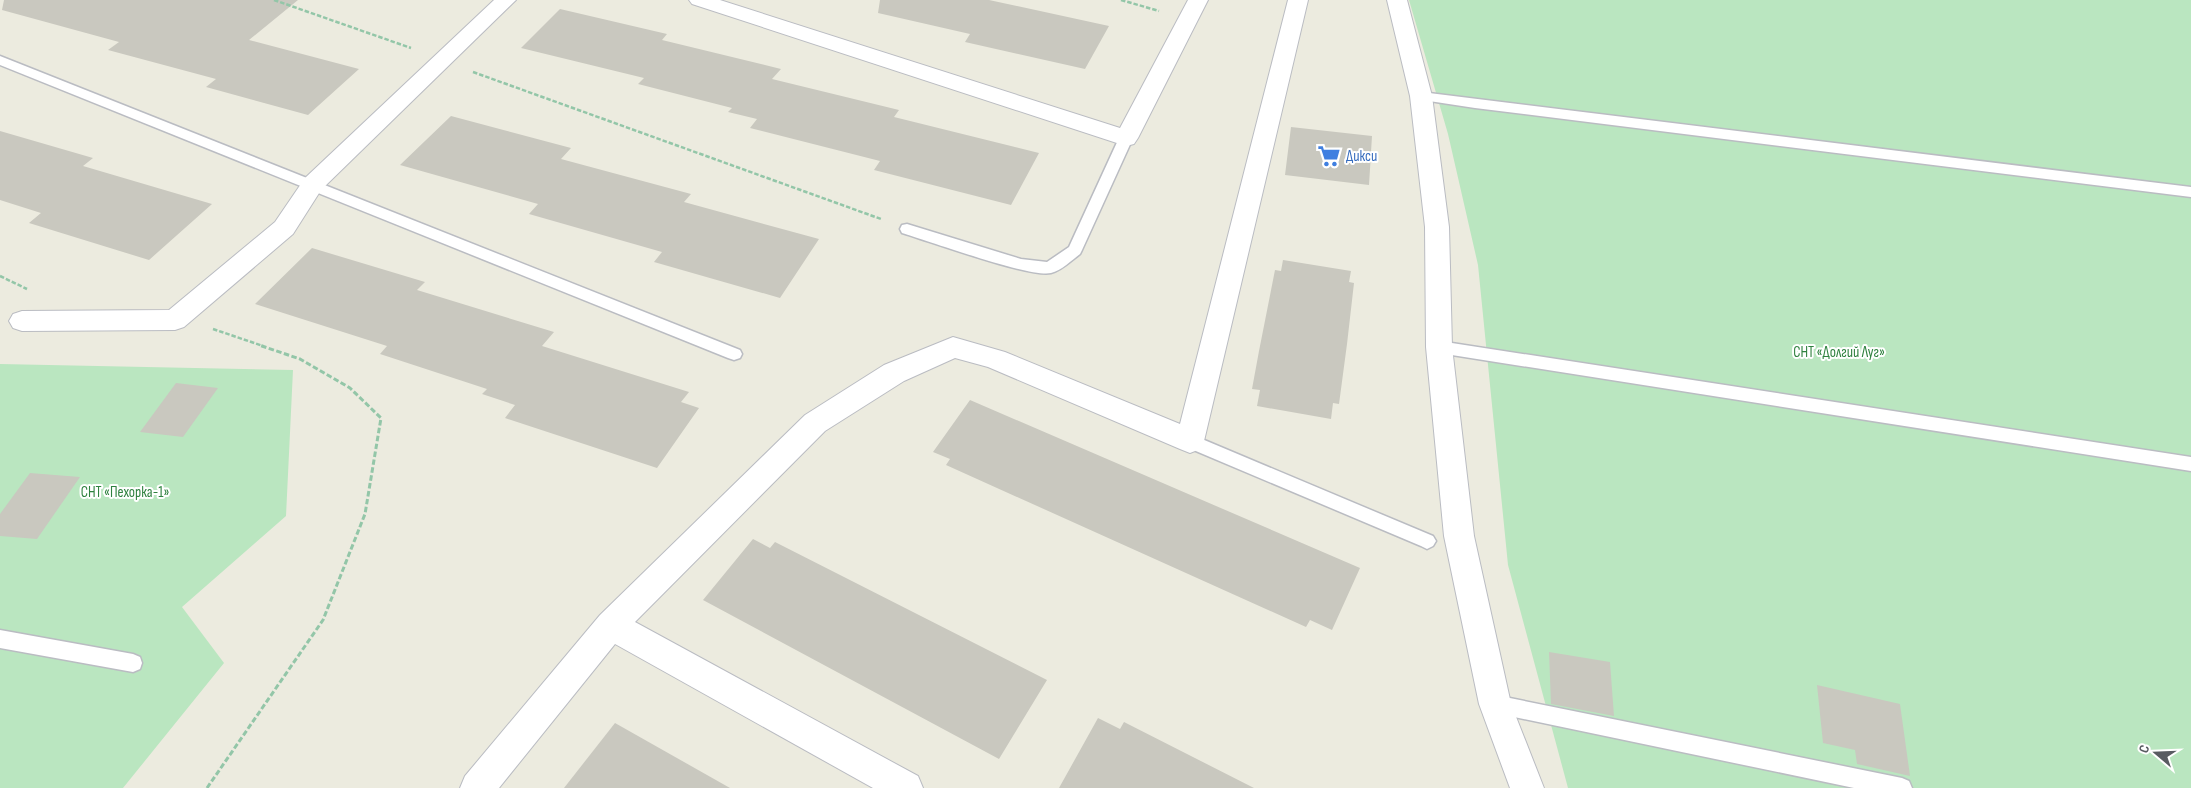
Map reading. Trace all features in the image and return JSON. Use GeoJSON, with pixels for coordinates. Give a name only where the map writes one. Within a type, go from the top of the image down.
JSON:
{"type":"FeatureCollection","features":[{"type":"Feature","properties":{"kind":"street"},"geometry":{"type":"LineString","coordinates":[[22,321],[175,320],[284,228],[313,184],[506,0]]}},
{"type":"Feature","properties":{"kind":"street"},"geometry":{"type":"LineString","coordinates":[[698,0],[1126,138],[1198,0]]}},
{"type":"Feature","properties":{"kind":"street"},"geometry":{"type":"LineString","coordinates":[[477,788],[611,625],[815,424],[894,373],[953,347],[995,359],[1190,441],[1298,0]]}},
{"type":"Feature","properties":{"kind":"street"},"geometry":{"type":"LineString","coordinates":[[1397,0],[1421,96],[1437,227],[1439,346],[1458,536],[1495,704],[1527,788]]}},
{"type":"Feature","properties":{"kind":"street"},"geometry":{"type":"LineString","coordinates":[[611,625],[906,788]]}},
{"type":"Feature","properties":{"kind":"lane"},"geometry":{"type":"LineString","coordinates":[[0,60],[734,354]]}},
{"type":"Feature","properties":{"kind":"lane"},"geometry":{"type":"LineString","coordinates":[[1421,96],[2191,192]]}},
{"type":"Feature","properties":{"kind":"lane"},"geometry":{"type":"LineString","coordinates":[[907,229],[1021,264],[1049,268],[1075,250],[1126,138]]}},
{"type":"Feature","properties":{"kind":"lane"},"geometry":{"type":"LineString","coordinates":[[1439,346],[2191,464]]}},
{"type":"Feature","properties":{"kind":"lane"},"geometry":{"type":"LineString","coordinates":[[1190,441],[1427,541]]}},
{"type":"Feature","properties":{"kind":"lane"},"geometry":{"type":"LineString","coordinates":[[0,639],[133,663]]}},
{"type":"Feature","properties":{"kind":"lane"},"geometry":{"type":"LineString","coordinates":[[1495,704],[1902,788]]}},
{"type":"Feature","properties":{"kind":"path"},"geometry":{"type":"LineString","coordinates":[[274,0],[404,45],[442,61],[907,229]]}},
{"type":"Feature","properties":{"kind":"path"},"geometry":{"type":"LineString","coordinates":[[1121,0],[1188,19]]}},
{"type":"Feature","properties":{"kind":"path"},"geometry":{"type":"LineString","coordinates":[[175,320],[211,329],[300,359],[350,388],[381,418],[365,514],[324,620],[207,788]]}},
{"type":"Feature","properties":{"kind":"green space","name":"СНТ «Долгий Луг»"},"geometry":{"type":"Polygon","coordinates":[[[1409,0],[2191,0],[2191,788],[1568,788],[1508,565],[1478,265],[1448,134],[1409,0]]]}},
{"type":"Feature","properties":{"kind":"green space","name":"СНТ «Пехорка-1»"},"geometry":{"type":"Polygon","coordinates":[[[0,364],[293,370],[286,516],[182,607],[224,663],[123,788],[0,788],[0,364]]]}},
{"type":"Feature","properties":{"kind":"building"},"geometry":{"type":"Polygon","coordinates":[[[4,0],[298,0],[249,40],[359,69],[308,115],[206,87],[216,79],[108,50],[119,42],[2,10],[4,0]]]}},
{"type":"Feature","properties":{"kind":"building"},"geometry":{"type":"Polygon","coordinates":[[[880,0],[989,0],[1109,26],[1085,69],[965,42],[970,34],[878,13],[880,0]]]}},
{"type":"Feature","properties":{"kind":"building"},"geometry":{"type":"Polygon","coordinates":[[[560,9],[667,34],[662,40],[781,69],[772,79],[899,110],[894,117],[1039,153],[1011,205],[874,170],[880,161],[750,128],[757,119],[728,112],[732,108],[638,84],[644,78],[521,48],[560,9]]]}},
{"type":"Feature","properties":{"kind":"building"},"geometry":{"type":"Polygon","coordinates":[[[451,116],[571,148],[561,159],[691,194],[684,202],[819,239],[780,298],[654,262],[662,252],[529,214],[538,204],[400,165],[451,116]]]}},
{"type":"Feature","properties":{"kind":"building","name":"Дикси"},"geometry":{"type":"Polygon","coordinates":[[[1291,127],[1372,136],[1369,185],[1285,175],[1291,127]]]}},
{"type":"Feature","properties":{"kind":"building"},"geometry":{"type":"Polygon","coordinates":[[[0,131],[93,158],[83,166],[212,204],[149,260],[29,223],[41,213],[0,200],[0,131]]]}},
{"type":"Feature","properties":{"kind":"building"},"geometry":{"type":"Polygon","coordinates":[[[312,248],[425,282],[417,290],[554,332],[542,346],[689,392],[681,402],[699,408],[657,468],[505,418],[515,405],[482,394],[487,389],[380,354],[387,346],[255,304],[312,248]]]}},
{"type":"Feature","properties":{"kind":"building"},"geometry":{"type":"Polygon","coordinates":[[[1283,260],[1351,271],[1349,282],[1354,283],[1339,404],[1333,403],[1331,419],[1257,406],[1260,390],[1252,389],[1275,270],[1281,271],[1283,260]]]}},
{"type":"Feature","properties":{"kind":"building"},"geometry":{"type":"Polygon","coordinates":[[[176,383],[218,388],[183,437],[140,432],[176,383]]]}},
{"type":"Feature","properties":{"kind":"building"},"geometry":{"type":"Polygon","coordinates":[[[970,400],[1360,568],[1332,630],[1310,620],[1306,627],[946,465],[950,459],[933,452],[970,400]]]}},
{"type":"Feature","properties":{"kind":"building"},"geometry":{"type":"Polygon","coordinates":[[[30,473],[80,477],[37,539],[0,536],[0,514],[30,473]]]}},
{"type":"Feature","properties":{"kind":"building"},"geometry":{"type":"Polygon","coordinates":[[[753,539],[770,548],[775,542],[1047,680],[999,759],[703,600],[753,539]]]}},
{"type":"Feature","properties":{"kind":"building"},"geometry":{"type":"Polygon","coordinates":[[[1549,652],[1610,662],[1614,716],[1551,704],[1549,652]]]}},
{"type":"Feature","properties":{"kind":"building"},"geometry":{"type":"Polygon","coordinates":[[[1817,685],[1900,704],[1910,776],[1857,764],[1855,750],[1823,743],[1817,685]]]}},
{"type":"Feature","properties":{"kind":"building"},"geometry":{"type":"Polygon","coordinates":[[[1098,718],[1120,729],[1124,722],[1254,788],[1059,788],[1098,718]]]}},
{"type":"Feature","properties":{"kind":"building"},"geometry":{"type":"Polygon","coordinates":[[[615,723],[730,788],[564,788],[615,723]]]}},
{"type":"Feature","properties":{"kind":"place","name":"Дикси"},"geometry":{"type":"Point","coordinates":[1329,156]}}]}
